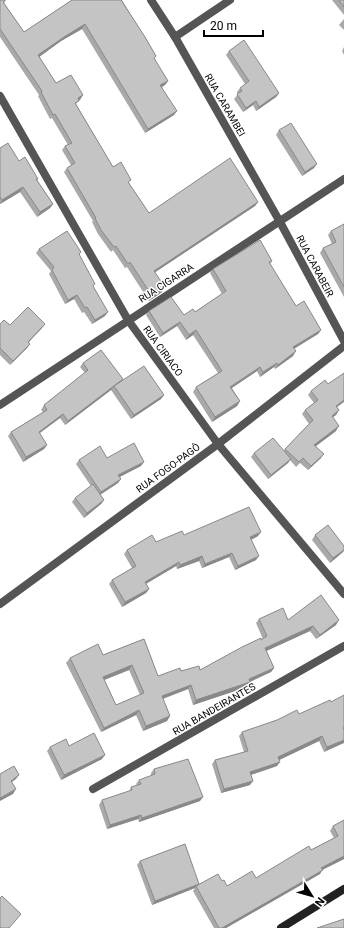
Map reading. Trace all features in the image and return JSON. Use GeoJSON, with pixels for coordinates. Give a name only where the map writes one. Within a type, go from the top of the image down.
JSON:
{"type":"FeatureCollection","features":[{"type":"Feature","properties":{"kind":"street","name":"RUA CARAMBEI"},"geometry":{"type":"LineString","coordinates":[[151,0],[175,37],[280,222]]}},
{"type":"Feature","properties":{"kind":"street"},"geometry":{"type":"LineString","coordinates":[[175,37],[230,0]]}},
{"type":"Feature","properties":{"kind":"street","name":"RUA CIRIACO"},"geometry":{"type":"LineString","coordinates":[[0,96],[128,320],[218,444],[344,594]]}},
{"type":"Feature","properties":{"kind":"street","name":"RUA CIGARRA"},"geometry":{"type":"LineString","coordinates":[[0,404],[344,179]]}},
{"type":"Feature","properties":{"kind":"street","name":"RUA CARABEIR"},"geometry":{"type":"LineString","coordinates":[[280,222],[344,341]]}},
{"type":"Feature","properties":{"kind":"street","name":"RUA FOGO-PAGÔ"},"geometry":{"type":"LineString","coordinates":[[0,604],[218,444],[344,346]]}},
{"type":"Feature","properties":{"kind":"street","name":"RUA BANDEIRANTES"},"geometry":{"type":"LineString","coordinates":[[93,789],[344,646]]}},
{"type":"Feature","properties":{"kind":"street"},"geometry":{"type":"LineString","coordinates":[[281,928],[344,889]]}},
{"type":"Feature","properties":{"kind":"building"},"geometry":{"type":"Polygon","coordinates":[[[0,0],[5,0],[3,2],[24,32],[72,0],[121,0],[156,56],[154,58],[168,81],[160,85],[177,111],[148,129],[85,24],[38,55],[56,83],[71,75],[83,95],[78,98],[79,101],[75,103],[113,167],[121,162],[131,180],[128,182],[149,213],[230,158],[258,202],[154,271],[165,287],[152,296],[130,262],[128,264],[116,246],[114,247],[101,230],[96,218],[67,168],[75,163],[65,146],[72,143],[55,114],[53,115],[41,92],[42,91],[0,29],[0,0]]]}},
{"type":"Feature","properties":{"kind":"building"},"geometry":{"type":"Polygon","coordinates":[[[339,0],[344,0],[344,7],[339,0]]]}},
{"type":"Feature","properties":{"kind":"building"},"geometry":{"type":"Polygon","coordinates":[[[244,40],[279,93],[259,107],[256,101],[246,108],[237,94],[242,91],[240,88],[249,81],[229,51],[244,40]]]}},
{"type":"Feature","properties":{"kind":"building"},"geometry":{"type":"Polygon","coordinates":[[[291,123],[317,164],[305,172],[279,130],[291,123]]]}},
{"type":"Feature","properties":{"kind":"building"},"geometry":{"type":"Polygon","coordinates":[[[8,143],[19,161],[25,157],[38,179],[36,179],[53,204],[40,212],[23,187],[2,200],[0,197],[0,148],[8,143]]]}},
{"type":"Feature","properties":{"kind":"building"},"geometry":{"type":"Polygon","coordinates":[[[344,224],[344,287],[323,248],[336,242],[331,231],[344,224]]]}},
{"type":"Feature","properties":{"kind":"building"},"geometry":{"type":"Polygon","coordinates":[[[67,231],[81,252],[79,254],[95,284],[93,286],[108,312],[95,320],[77,295],[68,300],[52,270],[54,267],[39,249],[67,231]]]}},
{"type":"Feature","properties":{"kind":"building"},"geometry":{"type":"Polygon","coordinates":[[[260,240],[272,261],[269,262],[296,306],[304,301],[321,330],[293,347],[296,351],[278,365],[277,363],[263,372],[260,367],[230,387],[240,401],[215,417],[196,387],[222,371],[196,330],[189,335],[180,322],[163,333],[149,311],[171,297],[184,315],[193,309],[195,312],[226,291],[213,269],[260,240]]]}},
{"type":"Feature","properties":{"kind":"building"},"geometry":{"type":"Polygon","coordinates":[[[28,307],[45,324],[28,342],[30,344],[13,361],[0,348],[0,324],[4,320],[10,325],[28,307]]]}},
{"type":"Feature","properties":{"kind":"building"},"geometry":{"type":"Polygon","coordinates":[[[101,350],[123,379],[68,421],[63,414],[39,432],[47,445],[26,457],[11,432],[47,410],[44,405],[88,370],[83,363],[101,350]]]}},
{"type":"Feature","properties":{"kind":"building"},"geometry":{"type":"Polygon","coordinates":[[[144,366],[164,395],[134,415],[114,386],[144,366]]]}},
{"type":"Feature","properties":{"kind":"building"},"geometry":{"type":"Polygon","coordinates":[[[344,373],[344,400],[336,406],[339,410],[332,416],[339,426],[314,445],[324,454],[311,466],[303,458],[299,462],[285,449],[313,420],[305,410],[318,400],[311,391],[325,380],[328,384],[344,373]]]}},
{"type":"Feature","properties":{"kind":"building"},"geometry":{"type":"Polygon","coordinates":[[[273,438],[291,459],[271,475],[254,453],[273,438]]]}},
{"type":"Feature","properties":{"kind":"building"},"geometry":{"type":"Polygon","coordinates":[[[134,443],[144,462],[118,475],[121,479],[101,492],[79,460],[100,446],[107,458],[134,443]]]}},
{"type":"Feature","properties":{"kind":"building"},"geometry":{"type":"Polygon","coordinates":[[[93,484],[104,500],[87,513],[75,498],[93,484]]]}},
{"type":"Feature","properties":{"kind":"building"},"geometry":{"type":"Polygon","coordinates":[[[249,507],[261,532],[250,537],[259,556],[238,566],[232,553],[205,564],[202,556],[180,565],[179,562],[145,582],[149,589],[125,602],[112,580],[136,566],[127,550],[152,535],[156,542],[182,531],[184,535],[249,507]]]}},
{"type":"Feature","properties":{"kind":"building"},"geometry":{"type":"Polygon","coordinates":[[[328,525],[344,546],[344,550],[333,558],[315,535],[328,525]]]}},
{"type":"Feature","properties":{"kind":"building"},"geometry":{"type":"Polygon","coordinates":[[[321,595],[339,620],[320,635],[313,626],[265,648],[274,668],[249,679],[250,682],[196,700],[191,685],[162,696],[170,716],[146,726],[139,710],[104,728],[70,658],[98,644],[103,655],[144,639],[158,676],[180,668],[181,671],[199,666],[200,670],[242,647],[261,638],[261,640],[267,636],[259,619],[283,608],[288,620],[321,595]],[[132,665],[103,677],[116,705],[144,693],[132,665]]]}},
{"type":"Feature","properties":{"kind":"building"},"geometry":{"type":"Polygon","coordinates":[[[344,695],[344,740],[327,747],[322,736],[278,757],[280,762],[250,772],[253,781],[224,789],[215,760],[248,751],[242,732],[277,720],[297,710],[299,714],[330,700],[331,702],[344,695]]]}},
{"type":"Feature","properties":{"kind":"building"},"geometry":{"type":"Polygon","coordinates":[[[94,733],[105,755],[64,775],[50,747],[66,739],[69,746],[94,733]]]}},
{"type":"Feature","properties":{"kind":"building"},"geometry":{"type":"Polygon","coordinates":[[[188,759],[203,797],[142,818],[141,815],[110,825],[102,800],[132,790],[131,787],[141,784],[139,780],[155,774],[154,769],[188,759]]]}},
{"type":"Feature","properties":{"kind":"building"},"geometry":{"type":"Polygon","coordinates":[[[14,766],[19,775],[11,781],[16,789],[0,798],[0,774],[14,766]]]}},
{"type":"Feature","properties":{"kind":"building"},"geometry":{"type":"Polygon","coordinates":[[[344,820],[344,856],[321,868],[323,870],[222,928],[219,928],[196,886],[218,874],[227,886],[252,871],[256,878],[309,846],[311,850],[338,836],[333,826],[344,820]]]}},
{"type":"Feature","properties":{"kind":"building"},"geometry":{"type":"Polygon","coordinates":[[[185,844],[199,884],[155,901],[140,861],[185,844]]]}},
{"type":"Feature","properties":{"kind":"building"},"geometry":{"type":"Polygon","coordinates":[[[2,896],[21,914],[9,928],[0,927],[0,898],[2,896]]]}},
{"type":"Feature","properties":{"kind":"building"},"geometry":{"type":"Polygon","coordinates":[[[344,919],[344,928],[317,928],[344,919]]]}}]}
